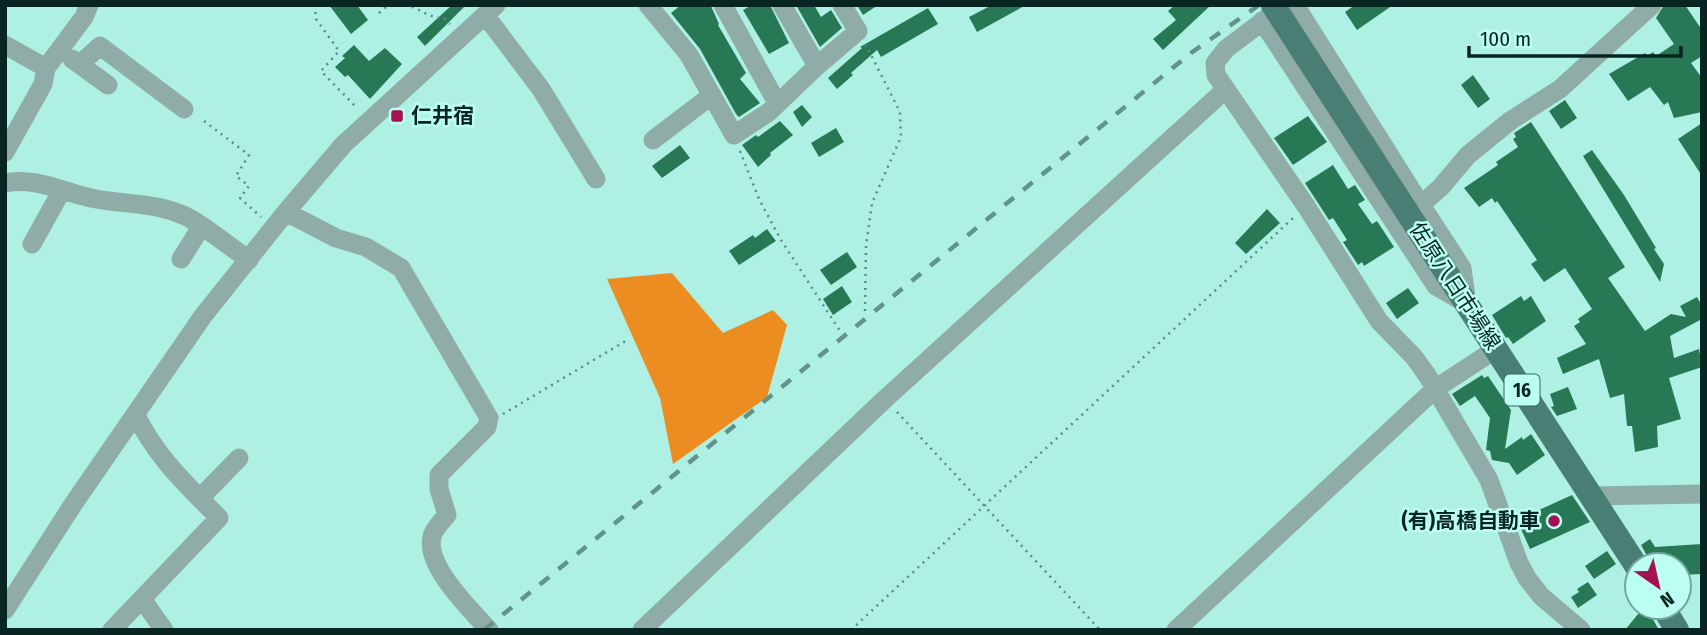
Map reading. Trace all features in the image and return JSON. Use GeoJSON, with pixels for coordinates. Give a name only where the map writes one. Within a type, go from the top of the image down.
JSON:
{"type":"FeatureCollection","features":[{"type":"Feature","properties":{"kind":"main road","name":"佐原八日市場線"},"geometry":{"type":"LineString","coordinates":[[1267,13],[1414,208],[1466,304],[1626,551]]}},
{"type":"Feature","properties":{"kind":"street"},"geometry":{"type":"LineString","coordinates":[[5,152],[43,84],[46,68],[84,17],[89,5]]}},
{"type":"Feature","properties":{"kind":"street"},"geometry":{"type":"LineString","coordinates":[[782,5],[817,66]]}},
{"type":"Feature","properties":{"kind":"street"},"geometry":{"type":"LineString","coordinates":[[655,8],[689,55],[734,135],[769,112],[858,31],[842,5]]}},
{"type":"Feature","properties":{"kind":"street"},"geometry":{"type":"LineString","coordinates":[[1284,5],[1267,13],[1226,49],[1215,63],[1216,75],[1306,206],[1379,321],[1414,357],[1436,389],[1489,480],[1527,578],[1541,596],[1581,630]]}},
{"type":"Feature","properties":{"kind":"street"},"geometry":{"type":"LineString","coordinates":[[1294,5],[1414,208],[1435,193],[1468,155],[1510,121],[1560,89],[1652,5]]}},
{"type":"Feature","properties":{"kind":"street"},"geometry":{"type":"LineString","coordinates":[[725,6],[777,103]]}},
{"type":"Feature","properties":{"kind":"street"},"geometry":{"type":"LineString","coordinates":[[5,610],[72,506],[203,316],[280,220],[342,145],[491,10],[596,179]]}},
{"type":"Feature","properties":{"kind":"street"},"geometry":{"type":"LineString","coordinates":[[1267,13],[1436,286],[1466,304]]}},
{"type":"Feature","properties":{"kind":"street"},"geometry":{"type":"LineString","coordinates":[[5,45],[46,68]]}},
{"type":"Feature","properties":{"kind":"street"},"geometry":{"type":"LineString","coordinates":[[80,64],[100,46],[184,109]]}},
{"type":"Feature","properties":{"kind":"street"},"geometry":{"type":"LineString","coordinates":[[60,50],[108,85]]}},
{"type":"Feature","properties":{"kind":"street"},"geometry":{"type":"LineString","coordinates":[[642,630],[885,399],[1226,89]]}},
{"type":"Feature","properties":{"kind":"street"},"geometry":{"type":"LineString","coordinates":[[653,140],[712,95]]}},
{"type":"Feature","properties":{"kind":"street"},"geometry":{"type":"LineString","coordinates":[[5,183],[13,181],[96,199],[152,205],[190,219],[248,260]]}},
{"type":"Feature","properties":{"kind":"street"},"geometry":{"type":"LineString","coordinates":[[32,244],[62,190]]}},
{"type":"Feature","properties":{"kind":"street"},"geometry":{"type":"LineString","coordinates":[[280,220],[366,247],[401,268],[489,418],[487,427],[439,475],[439,489],[447,515],[432,536],[432,549],[438,567],[489,630]]}},
{"type":"Feature","properties":{"kind":"street"},"geometry":{"type":"LineString","coordinates":[[181,260],[201,227]]}},
{"type":"Feature","properties":{"kind":"street"},"geometry":{"type":"LineString","coordinates":[[1176,630],[1436,389],[1496,349]]}},
{"type":"Feature","properties":{"kind":"street"},"geometry":{"type":"LineString","coordinates":[[113,630],[219,518],[162,459],[148,440],[136,415]]}},
{"type":"Feature","properties":{"kind":"street"},"geometry":{"type":"LineString","coordinates":[[200,498],[239,458]]}},
{"type":"Feature","properties":{"kind":"street"},"geometry":{"type":"LineString","coordinates":[[1591,496],[1702,494]]}},
{"type":"Feature","properties":{"kind":"street"},"geometry":{"type":"LineString","coordinates":[[142,599],[164,630]]}},
{"type":"Feature","properties":{"kind":"path"},"geometry":{"type":"LineString","coordinates":[[315,5],[316,19],[339,51],[321,71],[369,121]]}},
{"type":"Feature","properties":{"kind":"path"},"geometry":{"type":"LineString","coordinates":[[379,13],[388,5]]}},
{"type":"Feature","properties":{"kind":"path"},"geometry":{"type":"LineString","coordinates":[[405,5],[444,18],[461,37]]}},
{"type":"Feature","properties":{"kind":"path"},"geometry":{"type":"LineString","coordinates":[[858,31],[900,112],[901,137],[872,204],[866,246],[864,311]]}},
{"type":"Feature","properties":{"kind":"path"},"geometry":{"type":"LineString","coordinates":[[204,121],[249,155],[236,176],[249,186],[240,198],[280,220]]}},
{"type":"Feature","properties":{"kind":"path"},"geometry":{"type":"LineString","coordinates":[[734,135],[759,199],[781,240],[840,331]]}},
{"type":"Feature","properties":{"kind":"path"},"geometry":{"type":"LineString","coordinates":[[850,630],[1306,206]]}},
{"type":"Feature","properties":{"kind":"path"},"geometry":{"type":"LineString","coordinates":[[488,423],[629,339]]}},
{"type":"Feature","properties":{"kind":"path"},"geometry":{"type":"LineString","coordinates":[[885,399],[1100,630]]}},
{"type":"Feature","properties":{"kind":"shaded area"},"geometry":{"type":"Polygon","coordinates":[[[672,273],[723,333],[773,310],[787,325],[767,397],[673,464],[660,398],[607,279],[672,273]]]}},
{"type":"Feature","properties":{"kind":"building"},"geometry":{"type":"Polygon","coordinates":[[[329,5],[357,5],[368,20],[351,34],[329,5]]]}},
{"type":"Feature","properties":{"kind":"building"},"geometry":{"type":"Polygon","coordinates":[[[452,5],[466,5],[425,46],[417,37],[452,5]]]}},
{"type":"Feature","properties":{"kind":"building"},"geometry":{"type":"Polygon","coordinates":[[[681,5],[711,6],[718,25],[746,73],[740,79],[760,103],[739,117],[700,49],[671,13],[681,5]]]}},
{"type":"Feature","properties":{"kind":"building"},"geometry":{"type":"Polygon","coordinates":[[[752,5],[770,5],[789,43],[769,54],[743,10],[752,5]]]}},
{"type":"Feature","properties":{"kind":"building"},"geometry":{"type":"Polygon","coordinates":[[[796,5],[814,5],[821,17],[831,10],[842,28],[820,47],[796,5]]]}},
{"type":"Feature","properties":{"kind":"building"},"geometry":{"type":"Polygon","coordinates":[[[857,5],[878,5],[863,15],[857,5]]]}},
{"type":"Feature","properties":{"kind":"building"},"geometry":{"type":"Polygon","coordinates":[[[992,5],[1026,5],[977,32],[969,17],[992,5]]]}},
{"type":"Feature","properties":{"kind":"building"},"geometry":{"type":"Polygon","coordinates":[[[1175,5],[1211,5],[1163,50],[1153,39],[1176,20],[1168,11],[1175,5]]]}},
{"type":"Feature","properties":{"kind":"building"},"geometry":{"type":"Polygon","coordinates":[[[1355,5],[1393,5],[1357,30],[1345,12],[1355,5]]]}},
{"type":"Feature","properties":{"kind":"building"},"geometry":{"type":"Polygon","coordinates":[[[1664,5],[1685,5],[1702,30],[1702,56],[1691,63],[1702,78],[1702,112],[1674,118],[1668,102],[1664,105],[1650,87],[1628,101],[1609,74],[1645,53],[1647,56],[1653,52],[1656,56],[1674,44],[1656,18],[1664,5]]]}},
{"type":"Feature","properties":{"kind":"building"},"geometry":{"type":"Polygon","coordinates":[[[928,8],[938,24],[881,57],[877,50],[837,89],[828,78],[862,48],[860,47],[928,8]]]}},
{"type":"Feature","properties":{"kind":"building"},"geometry":{"type":"Polygon","coordinates":[[[354,45],[369,61],[385,48],[402,64],[370,99],[348,75],[345,77],[335,67],[354,45]]]}},
{"type":"Feature","properties":{"kind":"building"},"geometry":{"type":"Polygon","coordinates":[[[1473,75],[1490,99],[1478,108],[1461,85],[1473,75]]]}},
{"type":"Feature","properties":{"kind":"building"},"geometry":{"type":"Polygon","coordinates":[[[1565,100],[1577,118],[1561,129],[1549,111],[1565,100]]]}},
{"type":"Feature","properties":{"kind":"building"},"geometry":{"type":"Polygon","coordinates":[[[802,105],[812,117],[802,127],[793,112],[802,105]]]}},
{"type":"Feature","properties":{"kind":"building"},"geometry":{"type":"Polygon","coordinates":[[[1308,116],[1327,142],[1293,165],[1274,138],[1308,116]]]}},
{"type":"Feature","properties":{"kind":"building"},"geometry":{"type":"Polygon","coordinates":[[[780,121],[793,135],[770,153],[758,167],[742,145],[780,121]]]}},
{"type":"Feature","properties":{"kind":"building"},"geometry":{"type":"Polygon","coordinates":[[[1531,122],[1625,267],[1608,278],[1645,331],[1671,314],[1686,317],[1680,306],[1697,297],[1702,306],[1702,319],[1670,336],[1674,358],[1699,349],[1702,367],[1669,378],[1681,419],[1657,426],[1658,447],[1635,452],[1632,426],[1627,426],[1624,394],[1610,398],[1599,359],[1563,374],[1557,358],[1586,344],[1574,326],[1580,322],[1578,319],[1592,309],[1565,268],[1544,282],[1531,264],[1537,260],[1497,201],[1495,203],[1492,198],[1479,207],[1464,188],[1498,165],[1496,162],[1518,147],[1513,139],[1516,137],[1514,133],[1531,122]]]}},
{"type":"Feature","properties":{"kind":"building"},"geometry":{"type":"Polygon","coordinates":[[[1702,123],[1702,176],[1678,139],[1702,123]]]}},
{"type":"Feature","properties":{"kind":"building"},"geometry":{"type":"Polygon","coordinates":[[[836,128],[844,142],[819,157],[811,143],[836,128]]]}},
{"type":"Feature","properties":{"kind":"building"},"geometry":{"type":"Polygon","coordinates":[[[680,145],[690,158],[662,178],[652,166],[680,145]]]}},
{"type":"Feature","properties":{"kind":"building"},"geometry":{"type":"Polygon","coordinates":[[[1592,150],[1624,195],[1656,248],[1654,249],[1664,264],[1660,282],[1583,156],[1592,150]]]}},
{"type":"Feature","properties":{"kind":"building"},"geometry":{"type":"Polygon","coordinates":[[[1333,165],[1348,189],[1355,185],[1365,200],[1358,204],[1372,224],[1377,221],[1394,247],[1364,266],[1362,262],[1358,265],[1343,242],[1347,240],[1333,218],[1329,220],[1305,183],[1333,165]]]}},
{"type":"Feature","properties":{"kind":"building"},"geometry":{"type":"Polygon","coordinates":[[[1267,209],[1280,223],[1246,254],[1235,243],[1267,209]]]}},
{"type":"Feature","properties":{"kind":"building"},"geometry":{"type":"Polygon","coordinates":[[[767,229],[776,241],[739,265],[729,251],[767,229]]]}},
{"type":"Feature","properties":{"kind":"building"},"geometry":{"type":"Polygon","coordinates":[[[847,252],[857,267],[831,285],[820,270],[847,252]]]}},
{"type":"Feature","properties":{"kind":"building"},"geometry":{"type":"Polygon","coordinates":[[[842,286],[852,302],[833,315],[823,299],[842,286]]]}},
{"type":"Feature","properties":{"kind":"building"},"geometry":{"type":"Polygon","coordinates":[[[1408,288],[1419,303],[1397,319],[1386,303],[1408,288]]]}},
{"type":"Feature","properties":{"kind":"building"},"geometry":{"type":"Polygon","coordinates":[[[1521,296],[1524,301],[1531,296],[1546,321],[1513,344],[1506,338],[1492,315],[1521,296]]]}},
{"type":"Feature","properties":{"kind":"building"},"geometry":{"type":"Polygon","coordinates":[[[1482,375],[1484,378],[1488,376],[1511,410],[1505,449],[1531,434],[1545,455],[1517,475],[1509,463],[1492,460],[1490,451],[1486,450],[1490,418],[1475,396],[1460,406],[1452,394],[1482,375]]]}},
{"type":"Feature","properties":{"kind":"building"},"geometry":{"type":"Polygon","coordinates":[[[1568,387],[1577,409],[1557,416],[1551,407],[1554,406],[1550,394],[1568,387]]]}},
{"type":"Feature","properties":{"kind":"building","name":"(有)高橋自動車"},"geometry":{"type":"Polygon","coordinates":[[[1572,495],[1590,522],[1530,549],[1517,520],[1572,495]]]}},
{"type":"Feature","properties":{"kind":"building"},"geometry":{"type":"Polygon","coordinates":[[[1650,539],[1655,547],[1702,544],[1702,574],[1693,574],[1693,551],[1644,551],[1641,545],[1650,539]]]}},
{"type":"Feature","properties":{"kind":"building"},"geometry":{"type":"Polygon","coordinates":[[[1607,551],[1616,564],[1594,579],[1585,566],[1607,551]]]}},
{"type":"Feature","properties":{"kind":"building"},"geometry":{"type":"Polygon","coordinates":[[[1588,582],[1597,595],[1578,608],[1571,597],[1588,582]]]}},
{"type":"Feature","properties":{"kind":"building"},"geometry":{"type":"Polygon","coordinates":[[[1632,621],[1654,621],[1659,630],[1625,630],[1632,621]]]}},
{"type":"Feature","properties":{"kind":"railway"},"geometry":{"type":"LineString","coordinates":[[484,630],[1191,53],[1259,5]]}},
{"type":"Feature","properties":{"kind":"place","name":"仁井宿"},"geometry":{"type":"Point","coordinates":[397,116]}},
{"type":"Feature","properties":{"kind":"place","name":"(有)高橋自動車"},"geometry":{"type":"Point","coordinates":[1554,521]}}]}
